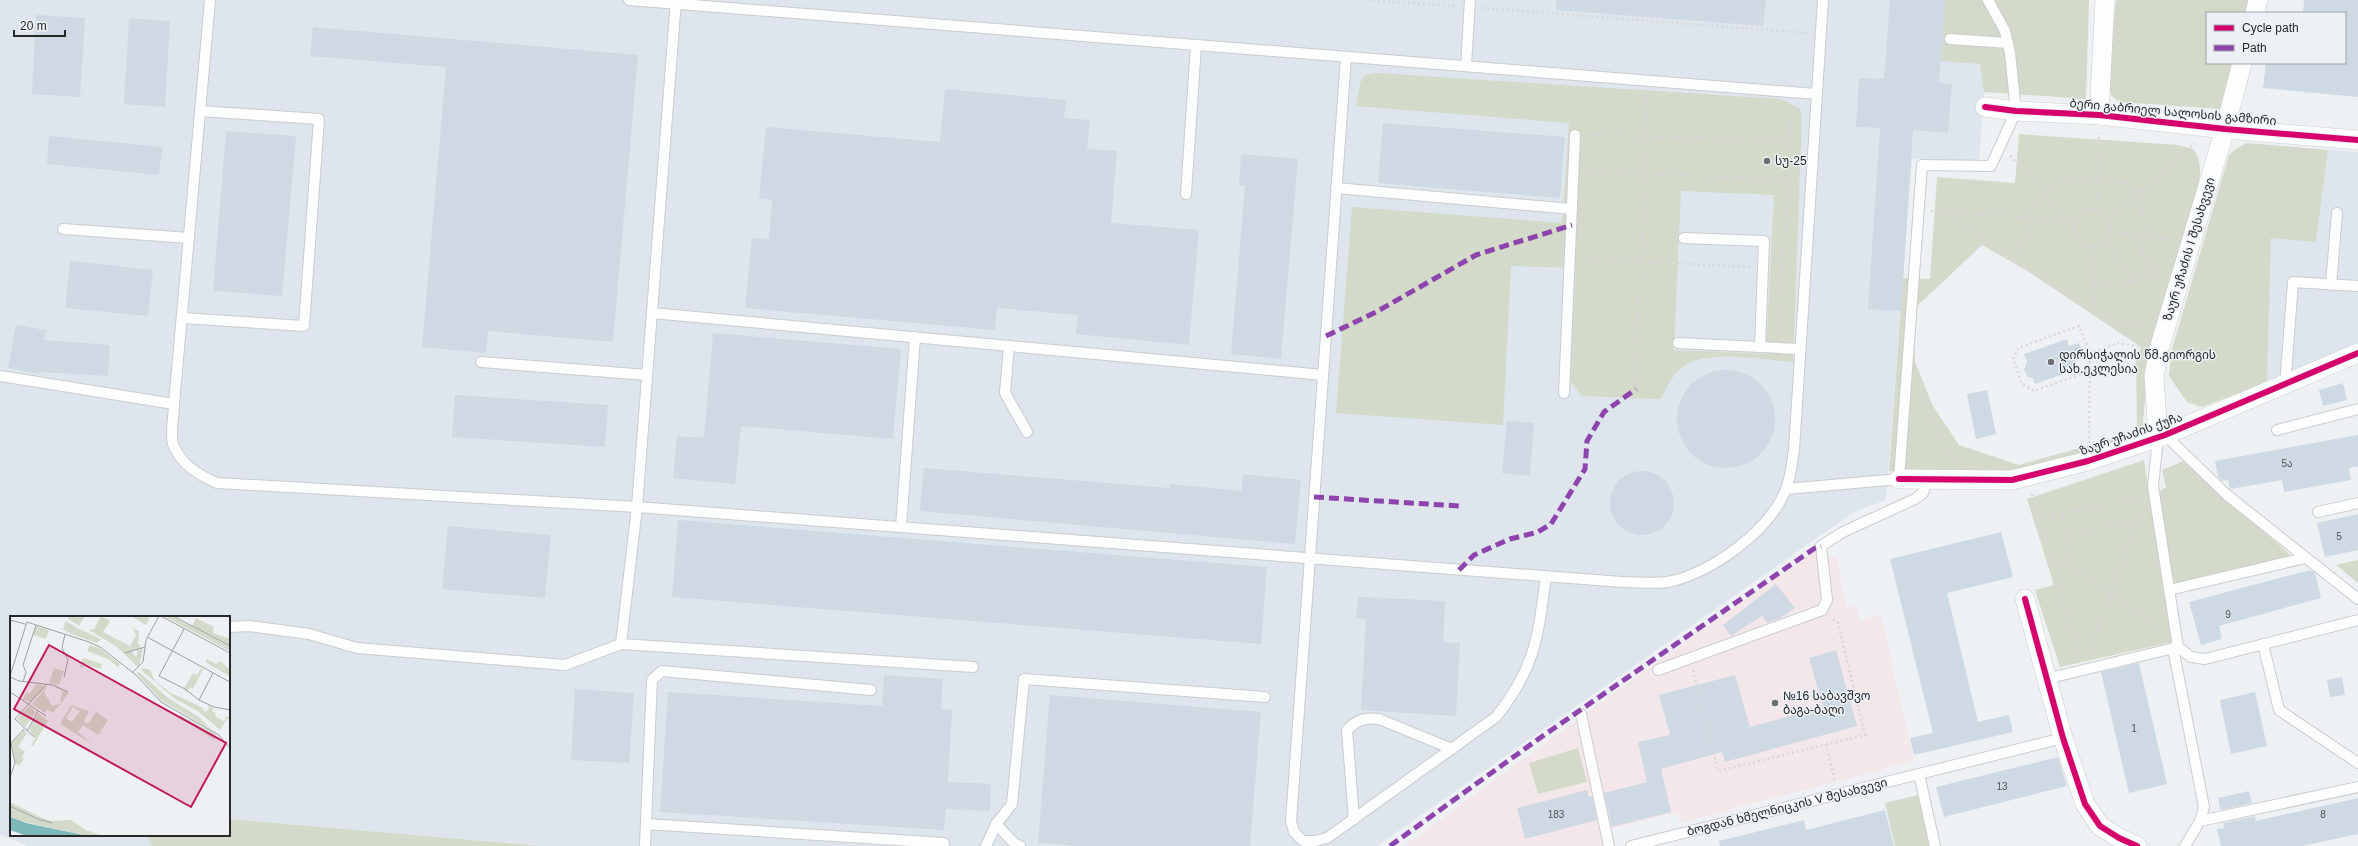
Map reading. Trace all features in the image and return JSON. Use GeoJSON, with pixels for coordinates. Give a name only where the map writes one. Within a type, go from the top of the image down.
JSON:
{"type":"FeatureCollection","features":[{"type":"Feature","properties":{"kind":"street"},"geometry":{"type":"LineString","coordinates":[[2099,115],[2105,0]]}},
{"type":"Feature","properties":{"kind":"street"},"geometry":{"type":"LineString","coordinates":[[2254,12],[2258,0]]}},
{"type":"Feature","properties":{"kind":"street","name":"ზაურ უჩაძის I შესახვევი"},"geometry":{"type":"LineString","coordinates":[[2162,437],[2154,376],[2159,349],[2191,244],[2219,128],[2242,64]]}},
{"type":"Feature","properties":{"kind":"street","name":"ბერი გაბრიელ სალოსის გამზირი"},"geometry":{"type":"LineString","coordinates":[[1985,107],[2016,111],[2099,115],[2219,128],[2358,140]]}},
{"type":"Feature","properties":{"kind":"street","name":"ზაურ უჩაძის ქუჩა"},"geometry":{"type":"LineString","coordinates":[[1899,479],[2012,480],[2088,461],[2162,437],[2285,386],[2358,353]]}},
{"type":"Feature","properties":{"kind":"street"},"geometry":{"type":"LineString","coordinates":[[2025,599],[2063,738],[2085,804],[2100,826],[2116,842],[2137,846]]}},
{"type":"Feature","properties":{"kind":"lane"},"geometry":{"type":"LineString","coordinates":[[210,0],[174,404],[173,444],[191,470],[217,483],[637,507],[1622,582],[1667,582],[1700,572],[1738,547],[1769,517],[1786,489],[1794,450],[1823,0]]}},
{"type":"Feature","properties":{"kind":"lane"},"geometry":{"type":"LineString","coordinates":[[630,0],[676,2],[1816,94]]}},
{"type":"Feature","properties":{"kind":"lane"},"geometry":{"type":"LineString","coordinates":[[1786,489],[1899,479],[1922,165],[1992,166],[2016,111],[2008,43],[2005,31],[1988,0]]}},
{"type":"Feature","properties":{"kind":"lane"},"geometry":{"type":"LineString","coordinates":[[621,644],[637,507],[676,2]]}},
{"type":"Feature","properties":{"kind":"lane"},"geometry":{"type":"LineString","coordinates":[[1466,66],[1470,3]]}},
{"type":"Feature","properties":{"kind":"lane"},"geometry":{"type":"LineString","coordinates":[[1950,39],[2008,43]]}},
{"type":"Feature","properties":{"kind":"lane"},"geometry":{"type":"LineString","coordinates":[[1186,194],[1196,45]]}},
{"type":"Feature","properties":{"kind":"lane"},"geometry":{"type":"LineString","coordinates":[[1346,57],[1291,821],[1294,832],[1303,841],[1315,841],[1327,838],[1496,717],[1515,693],[1528,668],[1537,641],[1546,576]]}},
{"type":"Feature","properties":{"kind":"lane"},"geometry":{"type":"LineString","coordinates":[[182,318],[304,326],[319,119],[200,111]]}},
{"type":"Feature","properties":{"kind":"lane"},"geometry":{"type":"LineString","coordinates":[[1564,393],[1575,135]]}},
{"type":"Feature","properties":{"kind":"lane"},"geometry":{"type":"LineString","coordinates":[[1336,188],[1572,209]]}},
{"type":"Feature","properties":{"kind":"lane"},"geometry":{"type":"LineString","coordinates":[[2331,284],[2337,213]]}},
{"type":"Feature","properties":{"kind":"lane"},"geometry":{"type":"LineString","coordinates":[[63,229],[189,238]]}},
{"type":"Feature","properties":{"kind":"lane"},"geometry":{"type":"LineString","coordinates":[[1684,238],[1764,241],[1760,347]]}},
{"type":"Feature","properties":{"kind":"lane"},"geometry":{"type":"LineString","coordinates":[[2285,386],[2293,282],[2358,286]]}},
{"type":"Feature","properties":{"kind":"lane"},"geometry":{"type":"LineString","coordinates":[[652,313],[1323,374]]}},
{"type":"Feature","properties":{"kind":"lane"},"geometry":{"type":"LineString","coordinates":[[901,527],[915,337]]}},
{"type":"Feature","properties":{"kind":"lane"},"geometry":{"type":"LineString","coordinates":[[1678,343],[1800,349]]}},
{"type":"Feature","properties":{"kind":"lane"},"geometry":{"type":"LineString","coordinates":[[1009,346],[1005,394],[1027,432]]}},
{"type":"Feature","properties":{"kind":"lane"},"geometry":{"type":"LineString","coordinates":[[481,362],[647,375]]}},
{"type":"Feature","properties":{"kind":"lane"},"geometry":{"type":"LineString","coordinates":[[0,376],[174,404]]}},
{"type":"Feature","properties":{"kind":"lane"},"geometry":{"type":"LineString","coordinates":[[2277,430],[2358,409]]}},
{"type":"Feature","properties":{"kind":"lane"},"geometry":{"type":"LineString","coordinates":[[2162,437],[2227,494],[2358,599]]}},
{"type":"Feature","properties":{"kind":"lane"},"geometry":{"type":"LineString","coordinates":[[2162,437],[2153,486],[2176,645],[2204,807],[2200,821],[2185,846]]}},
{"type":"Feature","properties":{"kind":"lane"},"geometry":{"type":"LineString","coordinates":[[1658,670],[1822,610],[1826,600],[1821,546],[1843,532],[1915,499],[1923,493],[1928,480]]}},
{"type":"Feature","properties":{"kind":"lane"},"geometry":{"type":"LineString","coordinates":[[2318,512],[2358,503]]}},
{"type":"Feature","properties":{"kind":"lane"},"geometry":{"type":"LineString","coordinates":[[2169,590],[2305,558]]}},
{"type":"Feature","properties":{"kind":"lane"},"geometry":{"type":"LineString","coordinates":[[2176,645],[2191,657],[2205,659],[2358,620]]}},
{"type":"Feature","properties":{"kind":"lane"},"geometry":{"type":"LineString","coordinates":[[230,627],[249,626],[309,634],[356,648],[565,665],[621,644],[973,667]]}},
{"type":"Feature","properties":{"kind":"lane"},"geometry":{"type":"LineString","coordinates":[[2263,644],[2279,710],[2358,763]]}},
{"type":"Feature","properties":{"kind":"lane"},"geometry":{"type":"LineString","coordinates":[[2046,678],[2176,645]]}},
{"type":"Feature","properties":{"kind":"lane"},"geometry":{"type":"LineString","coordinates":[[645,846],[652,680],[662,671],[871,690]]}},
{"type":"Feature","properties":{"kind":"lane"},"geometry":{"type":"LineString","coordinates":[[986,846],[996,824],[1012,804],[1024,679],[1265,697]]}},
{"type":"Feature","properties":{"kind":"lane"},"geometry":{"type":"LineString","coordinates":[[1581,714],[1609,846]]}},
{"type":"Feature","properties":{"kind":"lane"},"geometry":{"type":"LineString","coordinates":[[1354,819],[1347,730],[1355,722],[1369,717],[1379,719],[1452,749]]}},
{"type":"Feature","properties":{"kind":"lane","name":"ბოგდან ხმელნიცკის V შესახვევი"},"geometry":{"type":"LineString","coordinates":[[1631,846],[2063,738]]}},
{"type":"Feature","properties":{"kind":"lane"},"geometry":{"type":"LineString","coordinates":[[1919,774],[1935,846]]}},
{"type":"Feature","properties":{"kind":"lane"},"geometry":{"type":"LineString","coordinates":[[2200,821],[2358,787]]}},
{"type":"Feature","properties":{"kind":"lane"},"geometry":{"type":"LineString","coordinates":[[646,824],[944,843]]}},
{"type":"Feature","properties":{"kind":"lane"},"geometry":{"type":"LineString","coordinates":[[996,824],[1015,844],[1020,846]]}},
{"type":"Feature","properties":{"kind":"path"},"geometry":{"type":"LineString","coordinates":[[1362,0],[1470,3],[1820,34]]}},
{"type":"Feature","properties":{"kind":"path"},"geometry":{"type":"LineString","coordinates":[[1636,389],[1648,80]]}},
{"type":"Feature","properties":{"kind":"path"},"geometry":{"type":"LineString","coordinates":[[1777,348],[1793,91]]}},
{"type":"Feature","properties":{"kind":"path"},"geometry":{"type":"LineString","coordinates":[[2096,209],[2099,115]]}},
{"type":"Feature","properties":{"kind":"path"},"geometry":{"type":"LineString","coordinates":[[2110,220],[2139,193],[2219,128]]}},
{"type":"Feature","properties":{"kind":"path"},"geometry":{"type":"LineString","coordinates":[[1575,135],[1790,140]]}},
{"type":"Feature","properties":{"kind":"path"},"geometry":{"type":"LineString","coordinates":[[2000,146],[2074,225]]}},
{"type":"Feature","properties":{"kind":"path"},"geometry":{"type":"LineString","coordinates":[[1574,170],[1788,180]]}},
{"type":"Feature","properties":{"kind":"path"},"geometry":{"type":"LineString","coordinates":[[2012,259],[2027,237],[2032,218],[2031,211],[2043,193],[2063,182],[2098,177],[2131,184],[2139,193],[2145,222],[2142,251],[2151,271],[2158,280],[2176,294]]}},
{"type":"Feature","properties":{"kind":"path"},"geometry":{"type":"LineString","coordinates":[[1918,209],[2068,220]]}},
{"type":"Feature","properties":{"kind":"path"},"geometry":{"type":"LineString","coordinates":[[2090,209],[2096,209],[2102,212],[2110,220],[2110,232],[2102,244],[2091,246],[2079,242],[2073,231],[2079,214],[2090,209]]}},
{"type":"Feature","properties":{"kind":"path"},"geometry":{"type":"LineString","coordinates":[[1945,212],[2012,259],[2095,311],[2119,324],[2166,326]]}},
{"type":"Feature","properties":{"kind":"path"},"geometry":{"type":"LineString","coordinates":[[2110,232],[2191,244]]}},
{"type":"Feature","properties":{"kind":"path"},"geometry":{"type":"LineString","coordinates":[[2106,240],[2134,282]]}},
{"type":"Feature","properties":{"kind":"path"},"geometry":{"type":"LineString","coordinates":[[2095,285],[2134,282],[2191,244]]}},
{"type":"Feature","properties":{"kind":"path"},"geometry":{"type":"LineString","coordinates":[[2091,246],[2095,285],[2095,311]]}},
{"type":"Feature","properties":{"kind":"path"},"geometry":{"type":"LineString","coordinates":[[1570,258],[1782,268]]}},
{"type":"Feature","properties":{"kind":"path"},"geometry":{"type":"LineString","coordinates":[[2088,461],[2090,371],[2090,353],[2079,326],[2018,348],[2013,359],[2022,384],[2034,391],[2090,371]]}},
{"type":"Feature","properties":{"kind":"path"},"geometry":{"type":"LineString","coordinates":[[2090,353],[2119,343],[2159,349]]}},
{"type":"Feature","properties":{"kind":"path"},"geometry":{"type":"LineString","coordinates":[[1919,394],[1947,449],[1976,480]]}},
{"type":"Feature","properties":{"kind":"path"},"geometry":{"type":"LineString","coordinates":[[2032,494],[2082,669]]}},
{"type":"Feature","properties":{"kind":"path"},"geometry":{"type":"LineString","coordinates":[[2038,516],[2146,500],[2082,669]]}},
{"type":"Feature","properties":{"kind":"path"},"geometry":{"type":"LineString","coordinates":[[2062,513],[2069,564]]}},
{"type":"Feature","properties":{"kind":"path"},"geometry":{"type":"LineString","coordinates":[[2065,534],[2138,523]]}},
{"type":"Feature","properties":{"kind":"path"},"geometry":{"type":"LineString","coordinates":[[2051,561],[2069,564],[2111,593],[2176,645]]}},
{"type":"Feature","properties":{"kind":"path"},"geometry":{"type":"LineString","coordinates":[[1690,658],[1718,771],[1865,735],[1838,623],[1822,610]]}},
{"type":"Feature","properties":{"kind":"path"},"geometry":{"type":"LineString","coordinates":[[1826,744],[1838,794]]}},
{"type":"Feature","properties":{"kind":"shaded area"},"geometry":{"type":"Polygon","coordinates":[[[0,0],[1945,0],[1980,64],[1984,92],[1979,163],[1912,159],[1886,500],[1854,512],[1377,846],[543,846],[230,819],[230,616],[10,616],[10,836],[147,836],[152,846],[28,846],[0,835],[0,0]]]}},
{"type":"Feature","properties":{"kind":"shaded area"},"geometry":{"type":"Polygon","coordinates":[[[2328,150],[2358,152],[2358,342],[2267,382],[2271,237],[2316,241],[2328,150]]]}},
{"type":"Feature","properties":{"kind":"shaded area","name":"№16 საბავშვო ბაგა-ბაღი"},"geometry":{"type":"Polygon","coordinates":[[[1816,550],[1837,559],[1846,608],[1856,606],[1859,621],[1881,615],[1914,761],[1680,823],[1677,812],[1601,832],[1603,846],[1404,846],[1644,671],[1816,550]]]}},
{"type":"Feature","properties":{"kind":"green space"},"geometry":{"type":"Polygon","coordinates":[[[1945,0],[2089,0],[2086,99],[1984,92],[1980,64],[1941,61],[1945,0]]]}},
{"type":"Feature","properties":{"kind":"green space"},"geometry":{"type":"Polygon","coordinates":[[[2116,0],[2249,0],[2246,12],[2206,12],[2206,64],[2232,64],[2220,109],[2119,102],[2111,95],[2108,84],[2116,0]]]}},
{"type":"Feature","properties":{"kind":"green space"},"geometry":{"type":"Polygon","coordinates":[[[1376,73],[1781,99],[1799,108],[1802,115],[1793,362],[1735,357],[1705,358],[1692,362],[1681,368],[1675,374],[1661,399],[1581,396],[1570,380],[1576,268],[1511,266],[1503,425],[1336,413],[1352,207],[1562,223],[1569,123],[1356,106],[1360,83],[1365,75],[1376,73]],[[1681,191],[1674,350],[1766,354],[1774,195],[1681,191]]]}},
{"type":"Feature","properties":{"kind":"green space"},"geometry":{"type":"Polygon","coordinates":[[[2019,134],[2178,145],[2193,149],[2196,154],[2200,165],[2198,193],[2148,358],[2142,437],[2009,474],[1889,471],[1903,278],[1930,279],[1937,177],[2015,183],[2019,134]],[[1982,245],[1914,309],[1915,362],[1933,406],[1959,445],[2019,465],[2137,432],[2136,358],[2141,347],[2029,272],[1982,245]]]}},
{"type":"Feature","properties":{"kind":"green space"},"geometry":{"type":"Polygon","coordinates":[[[2247,143],[2328,150],[2316,242],[2271,238],[2267,382],[2202,407],[2187,402],[2169,376],[2172,349],[2229,155],[2237,148],[2247,143]]]}},
{"type":"Feature","properties":{"kind":"green space"},"geometry":{"type":"Polygon","coordinates":[[[2144,460],[2172,642],[2060,667],[2035,590],[2054,585],[2027,499],[2144,460]]]}},
{"type":"Feature","properties":{"kind":"green space"},"geometry":{"type":"Polygon","coordinates":[[[2183,461],[2293,557],[2173,585],[2157,493],[2166,487],[2162,470],[2183,461]]]}},
{"type":"Feature","properties":{"kind":"green space"},"geometry":{"type":"Polygon","coordinates":[[[2358,560],[2358,583],[2336,565],[2358,560]]]}},
{"type":"Feature","properties":{"kind":"green space"},"geometry":{"type":"Polygon","coordinates":[[[1578,748],[1587,782],[1538,794],[1529,763],[1578,748]]]}},
{"type":"Feature","properties":{"kind":"green space"},"geometry":{"type":"Polygon","coordinates":[[[1918,795],[1930,846],[1895,846],[1885,803],[1918,795]]]}},
{"type":"Feature","properties":{"kind":"green space"},"geometry":{"type":"Polygon","coordinates":[[[230,819],[543,846],[152,846],[147,836],[230,836],[230,819]]]}},
{"type":"Feature","properties":{"kind":"building"},"geometry":{"type":"Polygon","coordinates":[[[1556,0],[1766,0],[1763,26],[1556,10],[1556,0]]]}},
{"type":"Feature","properties":{"kind":"building"},"geometry":{"type":"Polygon","coordinates":[[[1890,0],[1945,0],[1939,83],[1952,84],[1948,133],[1913,130],[1901,311],[1868,309],[1880,128],[1856,127],[1859,78],[1884,79],[1890,0]]]}},
{"type":"Feature","properties":{"kind":"building"},"geometry":{"type":"Polygon","coordinates":[[[2304,0],[2358,0],[2358,97],[2263,88],[2266,64],[2346,64],[2346,12],[2303,12],[2304,0]]]}},
{"type":"Feature","properties":{"kind":"building"},"geometry":{"type":"Polygon","coordinates":[[[36,15],[85,18],[80,97],[32,94],[36,15]]]}},
{"type":"Feature","properties":{"kind":"building"},"geometry":{"type":"Polygon","coordinates":[[[129,18],[170,21],[165,107],[124,104],[129,18]]]}},
{"type":"Feature","properties":{"kind":"building"},"geometry":{"type":"Polygon","coordinates":[[[313,27],[638,55],[613,342],[488,331],[486,353],[422,347],[446,67],[310,56],[313,27]]]}},
{"type":"Feature","properties":{"kind":"building"},"geometry":{"type":"Polygon","coordinates":[[[945,89],[1066,100],[1064,118],[1090,120],[1087,149],[1117,151],[1111,223],[1199,230],[1189,345],[1076,334],[1078,315],[997,308],[995,330],[745,308],[752,238],[769,239],[772,200],[759,198],[766,127],[940,142],[945,89]]]}},
{"type":"Feature","properties":{"kind":"building"},"geometry":{"type":"Polygon","coordinates":[[[1383,123],[1565,137],[1560,198],[1378,183],[1383,123]]]}},
{"type":"Feature","properties":{"kind":"building"},"geometry":{"type":"Polygon","coordinates":[[[226,131],[296,136],[282,296],[213,291],[226,131]]]}},
{"type":"Feature","properties":{"kind":"building"},"geometry":{"type":"Polygon","coordinates":[[[49,136],[162,147],[159,175],[47,164],[49,136]]]}},
{"type":"Feature","properties":{"kind":"building"},"geometry":{"type":"Polygon","coordinates":[[[1241,154],[1298,159],[1281,359],[1231,354],[1245,186],[1239,185],[1241,154]]]}},
{"type":"Feature","properties":{"kind":"building"},"geometry":{"type":"Polygon","coordinates":[[[70,261],[153,270],[148,316],[65,308],[70,261]]]}},
{"type":"Feature","properties":{"kind":"building"},"geometry":{"type":"Polygon","coordinates":[[[16,325],[46,330],[44,340],[110,345],[108,376],[39,372],[38,374],[8,368],[16,325]]]}},
{"type":"Feature","properties":{"kind":"building"},"geometry":{"type":"Polygon","coordinates":[[[713,333],[901,349],[893,439],[741,426],[735,484],[673,478],[677,436],[704,438],[713,333]]]}},
{"type":"Feature","properties":{"kind":"building","name":"დირსიჭალის წმ.გიორგის სახ.ეკლესია"},"geometry":{"type":"Polygon","coordinates":[[[2067,339],[2069,346],[2079,343],[2085,358],[2075,361],[2077,369],[2035,384],[2033,378],[2028,377],[2024,370],[2027,362],[2024,354],[2067,339]]]}},
{"type":"Feature","properties":{"kind":"building"},"geometry":{"type":"Polygon","coordinates":[[[1726,370],[1745,374],[1761,384],[1771,400],[1775,419],[1771,438],[1761,454],[1745,464],[1726,468],[1707,464],[1691,454],[1681,438],[1677,419],[1681,400],[1691,384],[1707,374],[1726,370]]]}},
{"type":"Feature","properties":{"kind":"building"},"geometry":{"type":"Polygon","coordinates":[[[2343,383],[2347,400],[2323,406],[2319,390],[2343,383]]]}},
{"type":"Feature","properties":{"kind":"building"},"geometry":{"type":"Polygon","coordinates":[[[1987,390],[1996,434],[1976,439],[1967,394],[1987,390]]]}},
{"type":"Feature","properties":{"kind":"building"},"geometry":{"type":"Polygon","coordinates":[[[455,395],[608,405],[605,447],[452,437],[455,395]]]}},
{"type":"Feature","properties":{"kind":"building"},"geometry":{"type":"Polygon","coordinates":[[[1507,421],[1534,423],[1530,476],[1502,473],[1507,421]]]}},
{"type":"Feature","properties":{"kind":"building"},"geometry":{"type":"Polygon","coordinates":[[[2358,435],[2358,466],[2349,468],[2351,480],[2284,492],[2282,480],[2230,489],[2228,480],[2222,481],[2218,477],[2215,461],[2358,435]]]}},
{"type":"Feature","properties":{"kind":"building"},"geometry":{"type":"Polygon","coordinates":[[[924,468],[1169,488],[1169,484],[1241,491],[1243,474],[1301,480],[1295,544],[920,511],[924,468]]]}},
{"type":"Feature","properties":{"kind":"building"},"geometry":{"type":"Polygon","coordinates":[[[1642,471],[1660,477],[1668,485],[1674,503],[1668,521],[1660,529],[1642,535],[1624,529],[1616,521],[1610,503],[1616,485],[1624,477],[1642,471]]]}},
{"type":"Feature","properties":{"kind":"building"},"geometry":{"type":"Polygon","coordinates":[[[2358,514],[2358,550],[2325,557],[2317,523],[2358,514]]]}},
{"type":"Feature","properties":{"kind":"building"},"geometry":{"type":"Polygon","coordinates":[[[678,520],[1267,567],[1261,644],[672,597],[678,520]]]}},
{"type":"Feature","properties":{"kind":"building"},"geometry":{"type":"Polygon","coordinates":[[[448,526],[551,535],[545,598],[442,589],[448,526]]]}},
{"type":"Feature","properties":{"kind":"building"},"geometry":{"type":"Polygon","coordinates":[[[2001,532],[2013,577],[1947,593],[1978,722],[2009,715],[2013,732],[1914,755],[1910,738],[1933,733],[1890,559],[2001,532]]]}},
{"type":"Feature","properties":{"kind":"building"},"geometry":{"type":"Polygon","coordinates":[[[2310,570],[2315,573],[2321,598],[2219,626],[2222,639],[2201,645],[2189,602],[2310,570]]]}},
{"type":"Feature","properties":{"kind":"building"},"geometry":{"type":"Polygon","coordinates":[[[1776,584],[1795,608],[1780,618],[1767,623],[1762,616],[1731,636],[1723,625],[1776,584]]]}},
{"type":"Feature","properties":{"kind":"building"},"geometry":{"type":"Polygon","coordinates":[[[1358,597],[1445,601],[1443,642],[1460,643],[1456,716],[1361,710],[1366,619],[1356,618],[1358,597]]]}},
{"type":"Feature","properties":{"kind":"building"},"geometry":{"type":"Polygon","coordinates":[[[1836,650],[1857,726],[1725,762],[1722,752],[1661,769],[1671,812],[1612,827],[1604,793],[1647,782],[1638,742],[1670,735],[1659,695],[1735,675],[1750,727],[1823,707],[1809,658],[1836,650]]]}},
{"type":"Feature","properties":{"kind":"building"},"geometry":{"type":"Polygon","coordinates":[[[2139,663],[2167,784],[2129,793],[2101,672],[2139,663]]]}},
{"type":"Feature","properties":{"kind":"building"},"geometry":{"type":"Polygon","coordinates":[[[884,675],[943,679],[941,709],[952,710],[948,782],[991,784],[990,811],[946,809],[944,830],[660,812],[668,692],[882,706],[884,675]]]}},
{"type":"Feature","properties":{"kind":"building"},"geometry":{"type":"Polygon","coordinates":[[[2342,677],[2345,695],[2330,697],[2327,680],[2342,677]]]}},
{"type":"Feature","properties":{"kind":"building"},"geometry":{"type":"Polygon","coordinates":[[[575,689],[634,693],[629,763],[571,760],[575,689]]]}},
{"type":"Feature","properties":{"kind":"building"},"geometry":{"type":"Polygon","coordinates":[[[2255,692],[2267,746],[2231,754],[2220,700],[2255,692]]]}},
{"type":"Feature","properties":{"kind":"building"},"geometry":{"type":"Polygon","coordinates":[[[1050,695],[1261,712],[1250,846],[1079,846],[1038,843],[1050,695]]]}},
{"type":"Feature","properties":{"kind":"building"},"geometry":{"type":"Polygon","coordinates":[[[2058,757],[2067,786],[1944,817],[1936,787],[2058,757]]]}},
{"type":"Feature","properties":{"kind":"building"},"geometry":{"type":"Polygon","coordinates":[[[1587,790],[1589,797],[1592,796],[1597,820],[1525,839],[1517,808],[1587,790]]]}},
{"type":"Feature","properties":{"kind":"building"},"geometry":{"type":"Polygon","coordinates":[[[2249,791],[2252,803],[2220,810],[2218,798],[2249,791]]]}},
{"type":"Feature","properties":{"kind":"building"},"geometry":{"type":"Polygon","coordinates":[[[2358,798],[2358,834],[2302,846],[2221,846],[2217,829],[2224,828],[2223,823],[2255,816],[2256,821],[2358,798]]]}},
{"type":"Feature","properties":{"kind":"building"},"geometry":{"type":"Polygon","coordinates":[[[1885,810],[1894,846],[1720,846],[1719,841],[1804,820],[1806,830],[1885,810]]]}},
{"type":"Feature","properties":{"kind":"marked path"},"geometry":{"type":"LineString","coordinates":[[1326,336],[1376,312],[1476,255],[1572,225]]}},
{"type":"Feature","properties":{"kind":"marked path"},"geometry":{"type":"LineString","coordinates":[[1459,570],[1474,555],[1510,539],[1538,532],[1551,524],[1585,469],[1587,441],[1604,412],[1636,389]]}},
{"type":"Feature","properties":{"kind":"marked path"},"geometry":{"type":"LineString","coordinates":[[1314,497],[1460,506]]}},
{"type":"Feature","properties":{"kind":"marked path"},"geometry":{"type":"LineString","coordinates":[[1390,846],[1537,740],[1815,548],[1821,546]]}},
{"type":"Feature","properties":{"kind":"cycle path"},"geometry":{"type":"LineString","coordinates":[[1985,107],[2016,111],[2099,115],[2225,129],[2358,140]]}},
{"type":"Feature","properties":{"kind":"cycle path"},"geometry":{"type":"LineString","coordinates":[[1899,479],[2012,480],[2088,461],[2165,435],[2358,353]]}},
{"type":"Feature","properties":{"kind":"cycle path"},"geometry":{"type":"LineString","coordinates":[[2025,599],[2063,738],[2085,804],[2100,826],[2119,838],[2137,846]]}},
{"type":"Feature","properties":{"kind":"place","name":"სუ-25"},"geometry":{"type":"Point","coordinates":[1767,161]}},
{"type":"Feature","properties":{"kind":"place","name":"დირსიჭალის წმ.გიორგის სახ.ეკლესია"},"geometry":{"type":"Point","coordinates":[2051,362]}},
{"type":"Feature","properties":{"kind":"place","name":"№16 საბავშვო ბაგა-ბაღი"},"geometry":{"type":"Point","coordinates":[1775,703]}}]}
